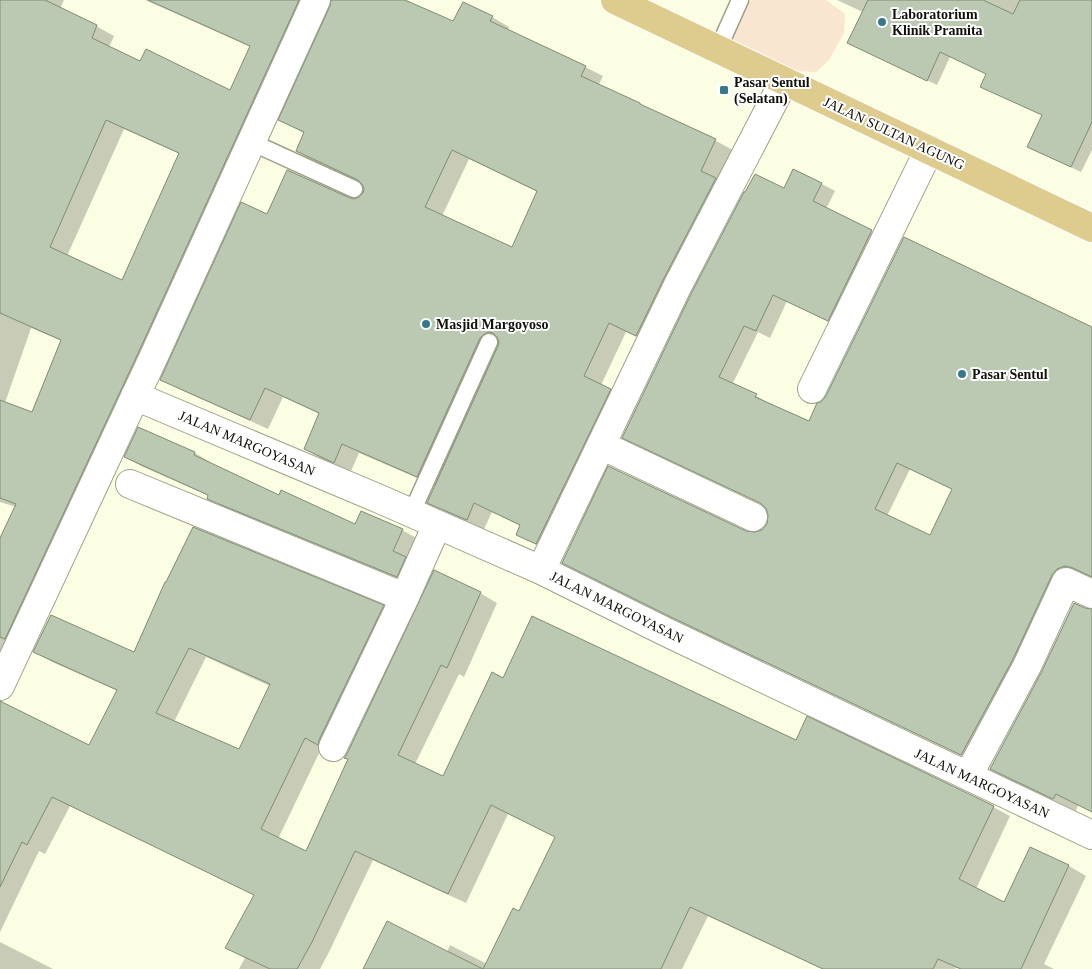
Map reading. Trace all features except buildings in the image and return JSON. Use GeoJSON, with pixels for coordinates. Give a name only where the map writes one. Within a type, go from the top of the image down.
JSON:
{"type":"FeatureCollection","features":[{"type":"Feature","properties":{"kind":"main road","name":"JALAN SULTAN AGUNG"},"geometry":{"type":"LineString","coordinates":[[615,0],[1092,228]]}},
{"type":"Feature","properties":{"kind":"street"},"geometry":{"type":"LineString","coordinates":[[0,686],[10,637],[135,396],[316,0]]}},
{"type":"Feature","properties":{"kind":"street"},"geometry":{"type":"LineString","coordinates":[[541,570],[677,287],[784,81]]}},
{"type":"Feature","properties":{"kind":"street"},"geometry":{"type":"LineString","coordinates":[[812,390],[929,150]]}},
{"type":"Feature","properties":{"kind":"street","name":"JALAN MARGOYASAN"},"geometry":{"type":"LineString","coordinates":[[135,396],[382,500],[541,570],[666,632],[1092,835]]}},
{"type":"Feature","properties":{"kind":"street"},"geometry":{"type":"LineString","coordinates":[[601,445],[753,517]]}},
{"type":"Feature","properties":{"kind":"street"},"geometry":{"type":"LineString","coordinates":[[130,484],[392,592],[403,601]]}},
{"type":"Feature","properties":{"kind":"street"},"geometry":{"type":"LineString","coordinates":[[333,747],[437,525]]}},
{"type":"Feature","properties":{"kind":"street"},"geometry":{"type":"LineString","coordinates":[[968,776],[1027,666],[1066,582],[1092,594]]}},
{"type":"Feature","properties":{"kind":"lane"},"geometry":{"type":"LineString","coordinates":[[718,49],[740,0]]}},
{"type":"Feature","properties":{"kind":"lane"},"geometry":{"type":"LineString","coordinates":[[251,142],[354,189]]}},
{"type":"Feature","properties":{"kind":"lane"},"geometry":{"type":"LineString","coordinates":[[411,514],[489,342]]}},
{"type":"Feature","properties":{"kind":"shaded area"},"geometry":{"type":"Polygon","coordinates":[[[752,0],[826,0],[845,14],[844,33],[829,60],[816,72],[789,71],[727,39],[738,11],[752,0]]]}},
{"type":"Feature","properties":{"kind":"place","name":"Laboratorium Klinik Pramita"},"geometry":{"type":"Point","coordinates":[882,22]}},
{"type":"Feature","properties":{"kind":"place","name":"Pasar Sentul (Selatan)"},"geometry":{"type":"Point","coordinates":[724,90]}},
{"type":"Feature","properties":{"kind":"place","name":"Masjid Margoyoso"},"geometry":{"type":"Point","coordinates":[426,324]}},
{"type":"Feature","properties":{"kind":"place","name":"Pasar Sentul"},"geometry":{"type":"Point","coordinates":[962,374]}}]}
